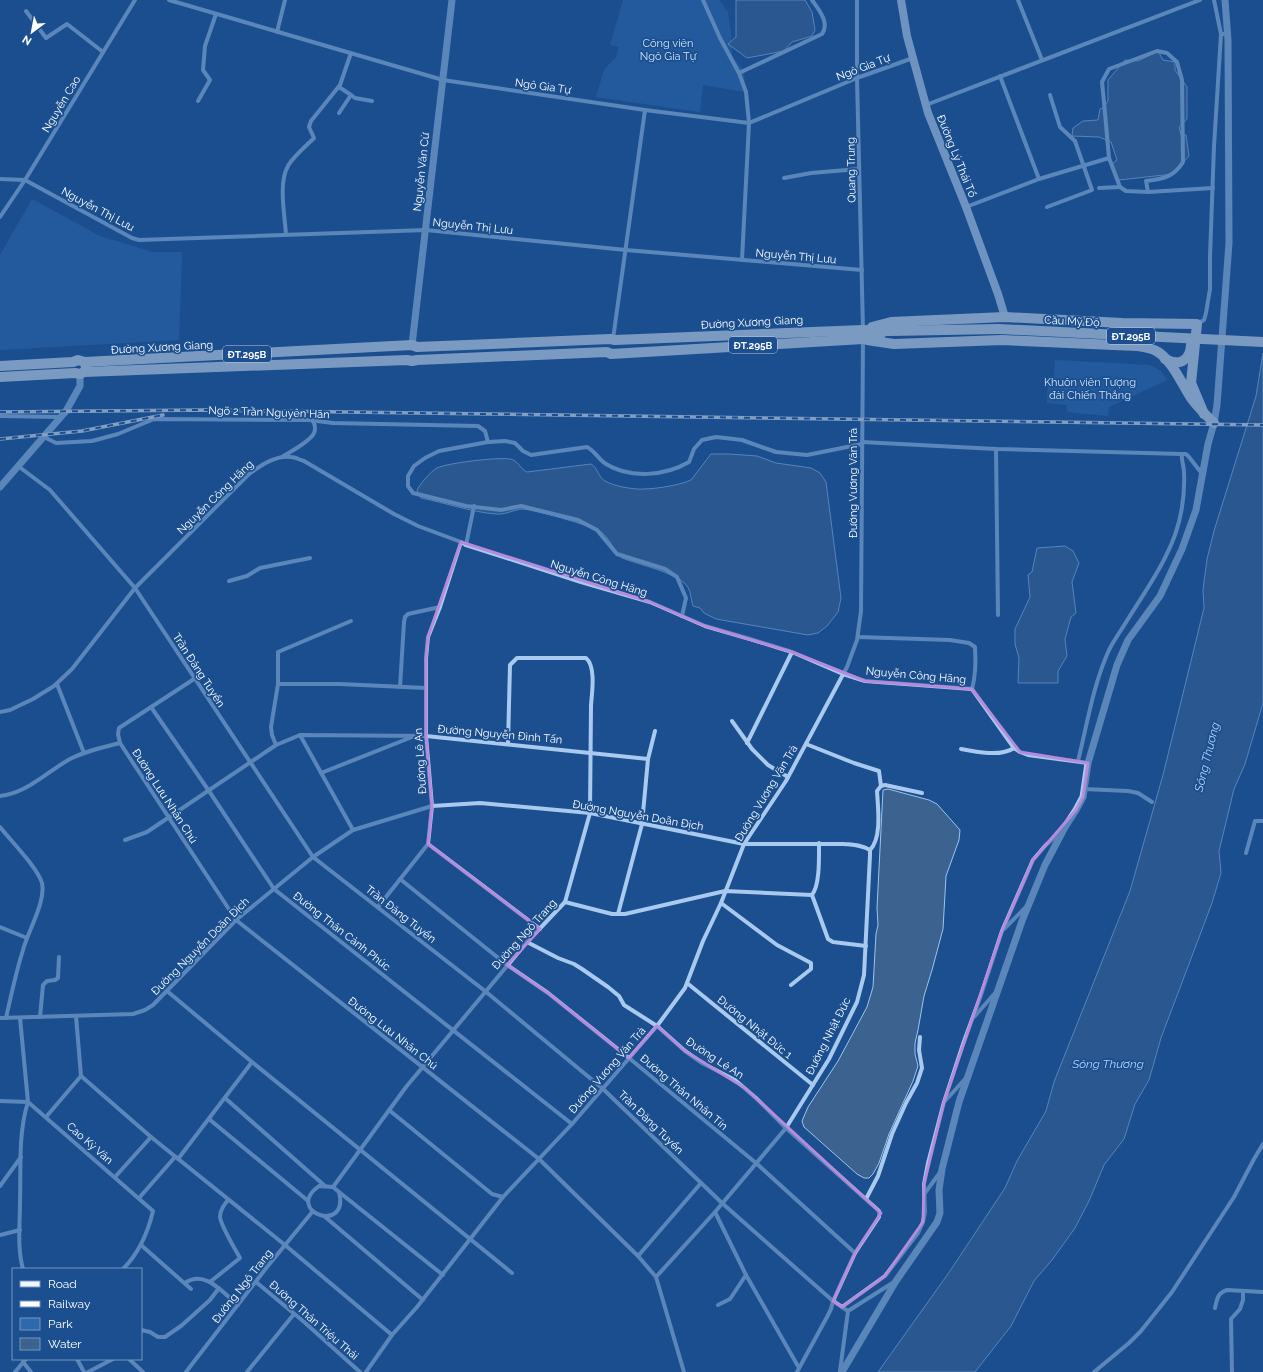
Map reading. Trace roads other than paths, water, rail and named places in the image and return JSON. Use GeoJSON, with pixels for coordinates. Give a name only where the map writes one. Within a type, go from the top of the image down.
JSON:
{"type":"FeatureCollection","features":[{"type":"Feature","properties":{"kind":"main road","name":"Đường Lý Thái Tổ"},"geometry":{"type":"LineString","coordinates":[[901,0],[907,36],[926,105],[966,207],[1005,317]]}},
{"type":"Feature","properties":{"kind":"main road"},"geometry":{"type":"LineString","coordinates":[[863,334],[891,322],[1005,317],[1122,323],[1195,324]]}},
{"type":"Feature","properties":{"kind":"main road"},"geometry":{"type":"LineString","coordinates":[[1195,324],[1191,383],[1204,414]]}},
{"type":"Feature","properties":{"kind":"main road"},"geometry":{"type":"LineString","coordinates":[[1165,359],[1175,363],[1182,361],[1188,356],[1191,348],[1195,324]]}},
{"type":"Feature","properties":{"kind":"main road","name":"Đường Xương Giang"},"geometry":{"type":"LineString","coordinates":[[81,370],[412,360],[611,352],[890,331],[999,329]]}},
{"type":"Feature","properties":{"kind":"main road","name":"Cầu Mỹ Độ"},"geometry":{"type":"LineString","coordinates":[[999,329],[1263,342]]}},
{"type":"Feature","properties":{"kind":"main road"},"geometry":{"type":"LineString","coordinates":[[863,334],[894,344],[1002,340],[1137,346],[1147,348],[1157,352],[1165,359],[1192,399],[1204,414],[1214,423]]}},
{"type":"Feature","properties":{"kind":"main road","name":"Đường Xương Giang"},"geometry":{"type":"LineString","coordinates":[[0,377],[412,346],[863,334]]}},
{"type":"Feature","properties":{"kind":"main road"},"geometry":{"type":"LineString","coordinates":[[611,352],[619,346],[612,340]]}},
{"type":"Feature","properties":{"kind":"main road"},"geometry":{"type":"LineString","coordinates":[[412,346],[404,353],[412,360]]}},
{"type":"Feature","properties":{"kind":"main road"},"geometry":{"type":"LineString","coordinates":[[0,366],[73,362],[80,360],[81,370]]}},
{"type":"Feature","properties":{"kind":"street","name":"Nguyễn Cao"},"geometry":{"type":"LineString","coordinates":[[0,216],[25,180],[135,0]]}},
{"type":"Feature","properties":{"kind":"street","name":"Ngô Gia Tự"},"geometry":{"type":"LineString","coordinates":[[169,0],[443,80],[645,110],[749,123],[857,78],[913,58]]}},
{"type":"Feature","properties":{"kind":"street"},"geometry":{"type":"LineString","coordinates":[[277,32],[285,0]]}},
{"type":"Feature","properties":{"kind":"street","name":"Nguyễn Văn Cừ"},"geometry":{"type":"LineString","coordinates":[[412,346],[452,0]]}},
{"type":"Feature","properties":{"kind":"street"},"geometry":{"type":"LineString","coordinates":[[703,0],[720,38],[739,73],[746,92],[749,123],[742,260]]}},
{"type":"Feature","properties":{"kind":"street"},"geometry":{"type":"LineString","coordinates":[[739,73],[822,34],[825,23],[822,14],[812,0]]}},
{"type":"Feature","properties":{"kind":"street","name":"Quang Trung"},"geometry":{"type":"LineString","coordinates":[[857,0],[857,78],[863,334]]}},
{"type":"Feature","properties":{"kind":"street"},"geometry":{"type":"LineString","coordinates":[[1018,0],[1042,60]]}},
{"type":"Feature","properties":{"kind":"street"},"geometry":{"type":"LineString","coordinates":[[926,105],[1200,0]]}},
{"type":"Feature","properties":{"kind":"street"},"geometry":{"type":"LineString","coordinates":[[841,1372],[896,1281],[937,1222],[940,1213],[939,1190],[942,1169],[959,1102],[998,988],[1045,865],[1083,797],[1088,763],[1117,665],[1128,640],[1160,596],[1182,549],[1196,510],[1208,444],[1214,423],[1229,243],[1224,34],[1214,0]]}},
{"type":"Feature","properties":{"kind":"street"},"geometry":{"type":"LineString","coordinates":[[1195,324],[1204,320],[1210,289],[1213,188],[1225,0]]}},
{"type":"Feature","properties":{"kind":"street"},"geometry":{"type":"LineString","coordinates":[[26,11],[46,38],[67,24],[103,52]]}},
{"type":"Feature","properties":{"kind":"street"},"geometry":{"type":"LineString","coordinates":[[198,101],[210,80],[203,70],[205,46],[216,14]]}},
{"type":"Feature","properties":{"kind":"street"},"geometry":{"type":"LineString","coordinates":[[1148,192],[1146,181],[1173,174],[1179,169],[1183,162],[1182,80],[1177,62],[1168,53],[1157,51],[1109,69],[1102,82],[1109,158],[1120,187],[1126,191],[1148,192],[1213,188]]}},
{"type":"Feature","properties":{"kind":"street"},"geometry":{"type":"LineString","coordinates":[[286,235],[283,191],[285,172],[288,165],[314,138],[309,127],[311,121],[339,87],[351,53]]}},
{"type":"Feature","properties":{"kind":"street"},"geometry":{"type":"LineString","coordinates":[[1000,76],[1039,179]]}},
{"type":"Feature","properties":{"kind":"street"},"geometry":{"type":"LineString","coordinates":[[339,87],[356,98],[372,102]]}},
{"type":"Feature","properties":{"kind":"street"},"geometry":{"type":"LineString","coordinates":[[339,113],[351,95]]}},
{"type":"Feature","properties":{"kind":"street"},"geometry":{"type":"LineString","coordinates":[[1047,206],[1092,190],[1075,141],[1060,127],[1050,95]]}},
{"type":"Feature","properties":{"kind":"street"},"geometry":{"type":"LineString","coordinates":[[612,340],[645,110]]}},
{"type":"Feature","properties":{"kind":"street"},"geometry":{"type":"LineString","coordinates":[[966,207],[1039,179],[1109,158]]}},
{"type":"Feature","properties":{"kind":"street"},"geometry":{"type":"LineString","coordinates":[[784,178],[811,173],[860,169]]}},
{"type":"Feature","properties":{"kind":"street","name":"Nguyễn Thị Lưu"},"geometry":{"type":"LineString","coordinates":[[0,179],[25,180],[132,238],[139,240],[426,230],[626,250],[862,270]]}},
{"type":"Feature","properties":{"kind":"street"},"geometry":{"type":"LineString","coordinates":[[1099,188],[1120,187]]}},
{"type":"Feature","properties":{"kind":"street","name":"Đường Vương Văn Trà"},"geometry":{"type":"LineString","coordinates":[[366,1372],[392,1335],[423,1300],[503,1197],[572,1124],[657,1026],[685,988],[703,941],[726,892],[744,844],[788,777],[847,667],[858,637],[861,611],[863,334]]}},
{"type":"Feature","properties":{"kind":"street"},"geometry":{"type":"LineString","coordinates":[[0,487],[62,417],[80,386],[81,370]]}},
{"type":"Feature","properties":{"kind":"street"},"geometry":{"type":"LineString","coordinates":[[0,416],[62,417]]}},
{"type":"Feature","properties":{"kind":"street","name":"Ngõ 2 Trần Nguyên Hãn"},"geometry":{"type":"LineString","coordinates":[[44,437],[56,443],[92,441],[118,434],[154,419],[313,421],[333,423],[478,426],[485,431],[488,442]]}},
{"type":"Feature","properties":{"kind":"street"},"geometry":{"type":"LineString","coordinates":[[282,458],[312,437],[315,432],[313,421]]}},
{"type":"Feature","properties":{"kind":"street"},"geometry":{"type":"LineString","coordinates":[[682,616],[686,598],[677,577],[665,569],[617,554],[597,530],[578,520],[521,506],[501,510],[466,506],[413,492],[408,486],[408,476],[414,466],[425,458],[440,451],[488,442],[515,443],[523,451],[531,455],[587,448],[593,450],[604,463],[614,468],[641,474],[677,469],[689,462],[694,449],[702,440],[716,437],[742,440],[776,452],[808,454],[862,443],[996,449],[1186,454],[1203,476]]}},
{"type":"Feature","properties":{"kind":"street"},"geometry":{"type":"LineString","coordinates":[[996,449],[998,615]]}},
{"type":"Feature","properties":{"kind":"street"},"geometry":{"type":"LineString","coordinates":[[1078,761],[1103,663],[1160,566],[1175,534],[1183,505],[1184,470],[1182,454]]}},
{"type":"Feature","properties":{"kind":"street","name":"Nguyễn Công Hãng"},"geometry":{"type":"LineString","coordinates":[[0,712],[10,710],[33,699],[57,684],[72,668],[135,588],[249,474],[261,464],[277,458],[291,457],[304,461],[394,514],[418,526],[466,545],[581,582],[650,602],[715,630],[750,638],[792,652],[843,674],[864,681],[972,689],[1014,748]]}},
{"type":"Feature","properties":{"kind":"street","name":"Trần Đăng Tuyển"},"geometry":{"type":"LineString","coordinates":[[18,466],[50,490],[135,588],[313,857],[485,991],[602,1088],[722,1203],[833,1300],[848,1311]]}},
{"type":"Feature","properties":{"kind":"street"},"geometry":{"type":"LineString","coordinates":[[466,545],[474,506]]}},
{"type":"Feature","properties":{"kind":"street","name":"Đường Lê An"},"geometry":{"type":"LineString","coordinates":[[428,844],[432,806],[426,736],[426,658],[428,637],[440,607],[461,542]]}},
{"type":"Feature","properties":{"kind":"street"},"geometry":{"type":"LineString","coordinates":[[230,581],[247,576],[260,568],[310,558]]}},
{"type":"Feature","properties":{"kind":"street"},"geometry":{"type":"LineString","coordinates":[[400,687],[405,617],[410,614],[440,607]]}},
{"type":"Feature","properties":{"kind":"street"},"geometry":{"type":"LineString","coordinates":[[276,745],[271,727],[278,684],[278,652],[351,621]]}},
{"type":"Feature","properties":{"kind":"street"},"geometry":{"type":"LineString","coordinates":[[858,637],[935,639],[969,643],[975,646],[976,660],[975,677],[972,689]]}},
{"type":"Feature","properties":{"kind":"street"},"geometry":{"type":"LineString","coordinates":[[748,743],[792,652]]}},
{"type":"Feature","properties":{"kind":"street","name":"Đường Ngô Trang"},"geometry":{"type":"LineString","coordinates":[[332,1187],[406,1087],[507,965],[565,902],[590,813],[592,668],[589,660],[586,658],[517,658],[512,661],[510,665],[508,744]]}},
{"type":"Feature","properties":{"kind":"street"},"geometry":{"type":"LineString","coordinates":[[151,707],[194,679]]}},
{"type":"Feature","properties":{"kind":"street"},"geometry":{"type":"LineString","coordinates":[[57,684],[84,753]]}},
{"type":"Feature","properties":{"kind":"street"},"geometry":{"type":"LineString","coordinates":[[278,684],[340,684],[426,688]]}},
{"type":"Feature","properties":{"kind":"street","name":"Đường Lưu Nhân Chú"},"geometry":{"type":"LineString","coordinates":[[151,707],[119,728],[118,734],[120,743],[236,920],[539,1159],[638,1256],[656,1277],[684,1372]]}},
{"type":"Feature","properties":{"kind":"street","name":"Đường Thân Cảnh Phúc"},"geometry":{"type":"LineString","coordinates":[[151,707],[274,889],[572,1124]]}},
{"type":"Feature","properties":{"kind":"street"},"geometry":{"type":"LineString","coordinates":[[732,721],[748,743],[768,765],[788,777]]}},
{"type":"Feature","properties":{"kind":"street"},"geometry":{"type":"LineString","coordinates":[[618,914],[642,824],[648,758],[655,731]]}},
{"type":"Feature","properties":{"kind":"street"},"geometry":{"type":"LineString","coordinates":[[300,735],[353,830]]}},
{"type":"Feature","properties":{"kind":"street","name":"Đường Nguyễn Đình Tấn"},"geometry":{"type":"LineString","coordinates":[[125,840],[147,832],[276,745],[300,735],[426,736],[648,758]]}},
{"type":"Feature","properties":{"kind":"street"},"geometry":{"type":"LineString","coordinates":[[321,773],[414,736]]}},
{"type":"Feature","properties":{"kind":"street"},"geometry":{"type":"LineString","coordinates":[[0,796],[27,786],[70,759],[84,753],[120,743]]}},
{"type":"Feature","properties":{"kind":"street"},"geometry":{"type":"LineString","coordinates":[[806,744],[879,772],[881,786]]}},
{"type":"Feature","properties":{"kind":"street"},"geometry":{"type":"LineString","coordinates":[[961,750],[1002,753],[1008,752],[1014,748],[1028,755],[1088,763]]}},
{"type":"Feature","properties":{"kind":"street"},"geometry":{"type":"LineString","coordinates":[[744,844],[820,843],[859,845],[870,850],[876,841],[878,828],[877,791],[881,786],[885,784],[922,793]]}},
{"type":"Feature","properties":{"kind":"street"},"geometry":{"type":"LineString","coordinates":[[1084,788],[1128,791],[1138,794],[1152,802]]}},
{"type":"Feature","properties":{"kind":"street","name":"Đường Nguyễn Doãn Địch"},"geometry":{"type":"LineString","coordinates":[[0,1018],[40,1018],[133,1014],[145,1010],[154,1005],[236,920],[313,857],[353,830],[432,806],[480,803],[590,813],[744,844]]}},
{"type":"Feature","properties":{"kind":"street"},"geometry":{"type":"LineString","coordinates":[[1246,853],[1255,821],[1263,821]]}},
{"type":"Feature","properties":{"kind":"street"},"geometry":{"type":"LineString","coordinates":[[0,827],[36,871],[41,882],[43,892],[40,906],[26,938],[17,969],[6,1018]]}},
{"type":"Feature","properties":{"kind":"street"},"geometry":{"type":"LineString","coordinates":[[842,1307],[885,1276],[918,1233],[924,1217],[924,1184],[928,1163],[944,1102],[1002,930],[1033,860],[1065,827]]}},
{"type":"Feature","properties":{"kind":"street"},"geometry":{"type":"LineString","coordinates":[[812,895],[817,884],[820,843]]}},
{"type":"Feature","properties":{"kind":"street"},"geometry":{"type":"LineString","coordinates":[[378,907],[428,844],[540,929]]}},
{"type":"Feature","properties":{"kind":"street","name":"Đường Nhật Đức"},"geometry":{"type":"LineString","coordinates":[[656,1277],[715,1212],[786,1128],[828,1059],[857,1002],[864,975],[870,850]]}},
{"type":"Feature","properties":{"kind":"street","name":"Đường Thân Nhân Tín"},"geometry":{"type":"LineString","coordinates":[[400,879],[507,965],[548,993],[629,1058],[756,1163],[855,1254]]}},
{"type":"Feature","properties":{"kind":"street"},"geometry":{"type":"LineString","coordinates":[[565,902],[612,914],[625,914],[726,892],[812,895]]}},
{"type":"Feature","properties":{"kind":"street"},"geometry":{"type":"LineString","coordinates":[[812,895],[828,939],[833,942],[866,946]]}},
{"type":"Feature","properties":{"kind":"street"},"geometry":{"type":"LineString","coordinates":[[1002,930],[1030,902]]}},
{"type":"Feature","properties":{"kind":"street"},"geometry":{"type":"LineString","coordinates":[[721,903],[777,945],[811,963],[811,969],[791,985]]}},
{"type":"Feature","properties":{"kind":"street"},"geometry":{"type":"LineString","coordinates":[[0,927],[26,938]]}},
{"type":"Feature","properties":{"kind":"street","name":"Đường Lê An"},"geometry":{"type":"LineString","coordinates":[[527,942],[558,958],[582,968],[617,994],[624,1005],[657,1026],[685,1051],[702,1063],[735,1080],[758,1099],[786,1128],[866,1199],[878,1211],[879,1217],[855,1254]]}},
{"type":"Feature","properties":{"kind":"street"},"geometry":{"type":"LineString","coordinates":[[40,1018],[43,985],[47,981],[58,978],[59,957]]}},
{"type":"Feature","properties":{"kind":"street","name":"Đường Nhật Đức 1"},"geometry":{"type":"LineString","coordinates":[[686,983],[812,1085]]}},
{"type":"Feature","properties":{"kind":"street"},"geometry":{"type":"LineString","coordinates":[[972,1020],[998,988]]}},
{"type":"Feature","properties":{"kind":"street"},"geometry":{"type":"LineString","coordinates":[[167,991],[512,1273]]}},
{"type":"Feature","properties":{"kind":"street"},"geometry":{"type":"LineString","coordinates":[[76,1016],[81,1076],[151,1137],[285,1245],[392,1335]]}},
{"type":"Feature","properties":{"kind":"street"},"geometry":{"type":"LineString","coordinates":[[20,1018],[28,1102],[22,1121],[20,1230],[21,1262],[23,1268]]}},
{"type":"Feature","properties":{"kind":"street"},"geometry":{"type":"LineString","coordinates":[[866,1199],[878,1176],[892,1134],[917,1083],[922,1068],[919,1050],[920,1037]]}},
{"type":"Feature","properties":{"kind":"street"},"geometry":{"type":"LineString","coordinates":[[139,1198],[177,1158],[209,1119],[252,1062]]}},
{"type":"Feature","properties":{"kind":"street"},"geometry":{"type":"LineString","coordinates":[[46,1117],[81,1076]]}},
{"type":"Feature","properties":{"kind":"street"},"geometry":{"type":"LineString","coordinates":[[944,1102],[968,1076]]}},
{"type":"Feature","properties":{"kind":"street"},"geometry":{"type":"LineString","coordinates":[[224,1098],[324,1186]]}},
{"type":"Feature","properties":{"kind":"street"},"geometry":{"type":"LineString","coordinates":[[0,1101],[28,1102]]}},
{"type":"Feature","properties":{"kind":"street","name":"Cao Kỳ Vân"},"geometry":{"type":"LineString","coordinates":[[28,1102],[153,1211],[150,1224],[141,1245],[131,1261],[124,1268]]}},
{"type":"Feature","properties":{"kind":"street"},"geometry":{"type":"LineString","coordinates":[[389,1110],[492,1194],[503,1197]]}},
{"type":"Feature","properties":{"kind":"street"},"geometry":{"type":"LineString","coordinates":[[209,1119],[307,1200],[313,1211],[324,1216],[423,1300]]}},
{"type":"Feature","properties":{"kind":"street"},"geometry":{"type":"LineString","coordinates":[[115,1177],[151,1137]]}},
{"type":"Feature","properties":{"kind":"street"},"geometry":{"type":"LineString","coordinates":[[1094,1372],[1129,1343],[1172,1292],[1234,1197],[1263,1144]]}},
{"type":"Feature","properties":{"kind":"street"},"geometry":{"type":"LineString","coordinates":[[0,1186],[21,1157]]}},
{"type":"Feature","properties":{"kind":"street"},"geometry":{"type":"LineString","coordinates":[[925,1194],[942,1169]]}},
{"type":"Feature","properties":{"kind":"street"},"geometry":{"type":"LineString","coordinates":[[638,1256],[701,1183]]}},
{"type":"Feature","properties":{"kind":"street"},"geometry":{"type":"LineString","coordinates":[[307,1200],[310,1193],[319,1186],[332,1187],[443,1275]]}},
{"type":"Feature","properties":{"kind":"street"},"geometry":{"type":"LineString","coordinates":[[324,1216],[332,1215],[339,1209],[339,1192]]}},
{"type":"Feature","properties":{"kind":"street"},"geometry":{"type":"LineString","coordinates":[[210,1282],[240,1258],[220,1217],[222,1207],[228,1200]]}},
{"type":"Feature","properties":{"kind":"street","name":"Đường Ngô Trang"},"geometry":{"type":"LineString","coordinates":[[186,1372],[238,1304],[313,1211]]}},
{"type":"Feature","properties":{"kind":"street"},"geometry":{"type":"LineString","coordinates":[[715,1212],[746,1275],[798,1370]]}},
{"type":"Feature","properties":{"kind":"street"},"geometry":{"type":"LineString","coordinates":[[0,1235],[20,1230]]}},
{"type":"Feature","properties":{"kind":"street"},"geometry":{"type":"LineString","coordinates":[[141,1245],[191,1289]]}},
{"type":"Feature","properties":{"kind":"street"},"geometry":{"type":"LineString","coordinates":[[798,1370],[827,1317],[833,1300],[855,1254]]}},
{"type":"Feature","properties":{"kind":"street"},"geometry":{"type":"LineString","coordinates":[[718,1305],[732,1296],[746,1275]]}},
{"type":"Feature","properties":{"kind":"street"},"geometry":{"type":"LineString","coordinates":[[185,1283],[195,1278],[210,1282],[238,1304]]}},
{"type":"Feature","properties":{"kind":"street"},"geometry":{"type":"LineString","coordinates":[[841,1372],[848,1311],[896,1281]]}},
{"type":"Feature","properties":{"kind":"street","name":"Đường Thân Triệu Thái"},"geometry":{"type":"LineString","coordinates":[[256,1282],[360,1372]]}},
{"type":"Feature","properties":{"kind":"street"},"geometry":{"type":"LineString","coordinates":[[142,1330],[150,1332],[158,1337],[165,1337],[181,1326],[210,1300],[219,1288]]}},
{"type":"Feature","properties":{"kind":"street"},"geometry":{"type":"LineString","coordinates":[[1215,1308],[1218,1296],[1226,1290],[1263,1292]]}},
{"type":"Feature","properties":{"kind":"street"},"geometry":{"type":"LineString","coordinates":[[1232,1372],[1231,1319],[1240,1309],[1243,1300],[1243,1291]]}},
{"type":"Feature","properties":{"kind":"street"},"geometry":{"type":"LineString","coordinates":[[247,1372],[294,1314]]}},
{"type":"Feature","properties":{"kind":"street"},"geometry":{"type":"LineString","coordinates":[[78,1360],[84,1372]]}},
{"type":"Feature","properties":{"kind":"street"},"geometry":{"type":"LineString","coordinates":[[88,1372],[111,1360]]}},
{"type":"Feature","properties":{"kind":"street"},"geometry":{"type":"LineString","coordinates":[[130,1360],[143,1372]]}},
{"type":"Feature","properties":{"kind":"street"},"geometry":{"type":"LineString","coordinates":[[15,1372],[25,1361],[31,1372]]}},
{"type":"Feature","properties":{"kind":"water"},"geometry":{"type":"Polygon","coordinates":[[[736,0],[805,0],[812,12],[815,30],[812,36],[792,42],[784,51],[747,58],[728,44],[736,37],[736,0]]]}},
{"type":"Feature","properties":{"kind":"water"},"geometry":{"type":"Polygon","coordinates":[[[1158,51],[1163,60],[1175,62],[1175,70],[1187,87],[1187,119],[1179,127],[1181,135],[1186,135],[1189,156],[1173,174],[1119,180],[1112,164],[1117,160],[1111,142],[1099,137],[1072,136],[1073,128],[1083,121],[1098,120],[1100,109],[1103,108],[1108,101],[1108,80],[1125,60],[1138,61],[1158,51]]]}},
{"type":"Feature","properties":{"kind":"water","name":"Sông Thương"},"geometry":{"type":"Polygon","coordinates":[[[1263,353],[1263,703],[1245,764],[1234,789],[1219,851],[1221,873],[1212,903],[1161,1038],[1149,1080],[1135,1104],[1124,1139],[1104,1165],[1089,1201],[1075,1228],[1052,1260],[1034,1281],[1011,1326],[975,1372],[878,1372],[950,1271],[1005,1188],[1017,1161],[1046,1111],[1054,1082],[1130,891],[1163,775],[1204,608],[1203,590],[1207,559],[1214,531],[1256,396],[1263,353]]]}},
{"type":"Feature","properties":{"kind":"water"},"geometry":{"type":"Polygon","coordinates":[[[711,454],[757,456],[776,463],[811,468],[820,473],[826,482],[841,598],[838,612],[827,626],[818,633],[808,635],[716,619],[704,613],[700,608],[693,606],[688,588],[682,581],[657,569],[622,558],[616,552],[610,541],[596,529],[562,518],[522,509],[499,514],[477,511],[421,498],[417,491],[431,472],[437,468],[461,462],[504,459],[515,461],[527,472],[591,464],[601,477],[609,483],[635,489],[655,488],[675,485],[691,480],[711,454]]]}},
{"type":"Feature","properties":{"kind":"water"},"geometry":{"type":"Polygon","coordinates":[[[1065,546],[1073,551],[1079,563],[1072,582],[1076,613],[1071,617],[1065,639],[1067,656],[1058,671],[1058,683],[1018,683],[1019,658],[1015,644],[1015,629],[1030,597],[1028,575],[1032,572],[1037,548],[1065,546]]]}},
{"type":"Feature","properties":{"kind":"water"},"geometry":{"type":"Polygon","coordinates":[[[888,789],[929,800],[937,804],[960,830],[959,840],[946,876],[943,929],[924,996],[915,1043],[915,1054],[918,1066],[913,1081],[889,1134],[879,1163],[869,1178],[864,1178],[857,1174],[804,1127],[802,1121],[808,1107],[838,1061],[867,1007],[873,987],[876,934],[878,925],[877,908],[883,790],[888,789]]]}},
{"type":"Feature","properties":{"kind":"railway"},"geometry":{"type":"LineString","coordinates":[[0,412],[203,410],[1263,425]]}},
{"type":"Feature","properties":{"kind":"railway"},"geometry":{"type":"LineString","coordinates":[[0,439],[82,431],[163,415]]}},
{"type":"Feature","properties":{"kind":"park label","name":"Công viên Ngô Gia Tự"},"geometry":{"type":"Point","coordinates":[668,49]}},
{"type":"Feature","properties":{"kind":"park label","name":"Khuôn viên Tượng đài Chiến Thắng"},"geometry":{"type":"Point","coordinates":[1090,388]}}]}
